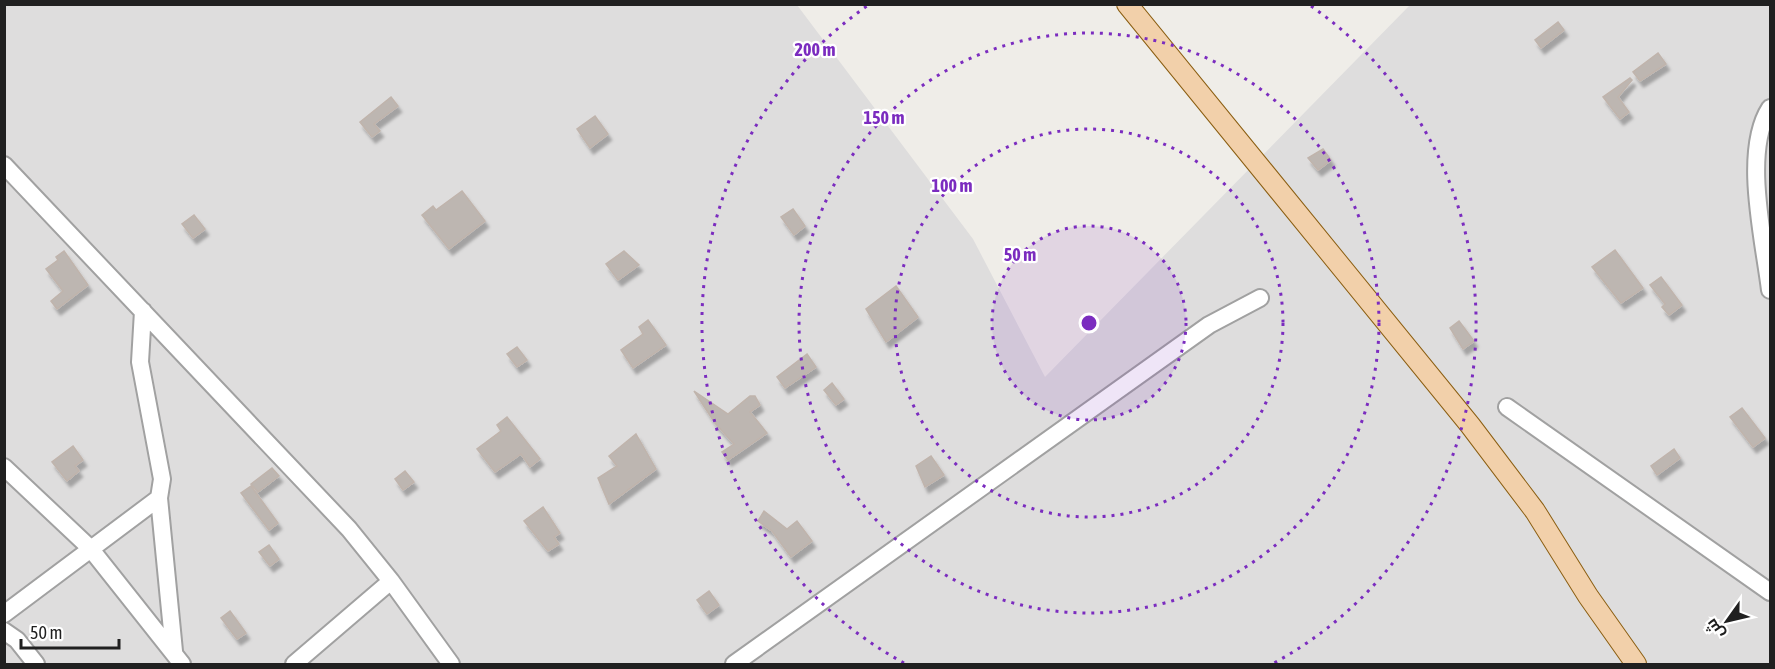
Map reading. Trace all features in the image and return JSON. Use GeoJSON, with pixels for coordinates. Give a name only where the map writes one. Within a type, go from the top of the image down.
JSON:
{"type":"FeatureCollection","features":[{"type":"Feature","properties":{"kind":"main road"},"geometry":{"type":"LineString","coordinates":[[1128,4],[1470,425],[1535,511],[1588,596],[1636,664]]}},
{"type":"Feature","properties":{"kind":"street"},"geometry":{"type":"LineString","coordinates":[[1770,108],[1761,122],[1755,161],[1770,290]]}},
{"type":"Feature","properties":{"kind":"street"},"geometry":{"type":"LineString","coordinates":[[4,165],[349,529],[391,581],[451,664]]}},
{"type":"Feature","properties":{"kind":"street"},"geometry":{"type":"LineString","coordinates":[[734,664],[1209,326],[1260,298]]}},
{"type":"Feature","properties":{"kind":"street"},"geometry":{"type":"LineString","coordinates":[[143,311],[140,362],[162,479],[159,498],[178,658]]}},
{"type":"Feature","properties":{"kind":"street"},"geometry":{"type":"LineString","coordinates":[[1507,407],[1770,592]]}},
{"type":"Feature","properties":{"kind":"street"},"geometry":{"type":"LineString","coordinates":[[8,474],[90,548],[178,658]]}},
{"type":"Feature","properties":{"kind":"street"},"geometry":{"type":"LineString","coordinates":[[4,614],[159,498]]}},
{"type":"Feature","properties":{"kind":"street"},"geometry":{"type":"LineString","coordinates":[[294,664],[391,581]]}},
{"type":"Feature","properties":{"kind":"street"},"geometry":{"type":"LineString","coordinates":[[4,631],[17,640],[36,664]]}},
{"type":"Feature","properties":{"kind":"shaded area"},"geometry":{"type":"Polygon","coordinates":[[[4,5],[797,5],[973,239],[1045,377],[1410,5],[1770,5],[1770,664],[5,664],[4,5]]]}},
{"type":"Feature","properties":{"kind":"building"},"geometry":{"type":"Polygon","coordinates":[[[1558,22],[1564,30],[1541,48],[1535,40],[1558,22]]]}},
{"type":"Feature","properties":{"kind":"building"},"geometry":{"type":"Polygon","coordinates":[[[1658,53],[1666,64],[1640,81],[1633,72],[1658,53]]]}},
{"type":"Feature","properties":{"kind":"building"},"geometry":{"type":"Polygon","coordinates":[[[1630,78],[1632,80],[1618,97],[1629,112],[1620,119],[1603,97],[1630,78]]]}},
{"type":"Feature","properties":{"kind":"building"},"geometry":{"type":"Polygon","coordinates":[[[391,97],[398,106],[374,124],[380,131],[372,137],[360,122],[391,97]]]}},
{"type":"Feature","properties":{"kind":"building"},"geometry":{"type":"Polygon","coordinates":[[[595,116],[608,134],[590,148],[577,129],[595,116]]]}},
{"type":"Feature","properties":{"kind":"building"},"geometry":{"type":"Polygon","coordinates":[[[1323,149],[1331,160],[1318,170],[1308,158],[1323,149]]]}},
{"type":"Feature","properties":{"kind":"building"},"geometry":{"type":"Polygon","coordinates":[[[462,191],[485,221],[449,249],[422,215],[433,206],[436,210],[462,191]]]}},
{"type":"Feature","properties":{"kind":"building"},"geometry":{"type":"Polygon","coordinates":[[[793,209],[805,226],[794,235],[781,217],[793,209]]]}},
{"type":"Feature","properties":{"kind":"building"},"geometry":{"type":"Polygon","coordinates":[[[194,215],[205,229],[193,238],[182,224],[194,215]]]}},
{"type":"Feature","properties":{"kind":"building"},"geometry":{"type":"Polygon","coordinates":[[[1615,250],[1643,288],[1621,303],[1592,267],[1615,250]]]}},
{"type":"Feature","properties":{"kind":"building"},"geometry":{"type":"Polygon","coordinates":[[[64,251],[88,285],[57,309],[51,301],[63,291],[46,269],[58,260],[56,257],[64,251]]]}},
{"type":"Feature","properties":{"kind":"building"},"geometry":{"type":"Polygon","coordinates":[[[624,251],[639,265],[618,280],[606,264],[624,251]]]}},
{"type":"Feature","properties":{"kind":"building"},"geometry":{"type":"Polygon","coordinates":[[[1661,277],[1682,305],[1669,315],[1662,307],[1665,304],[1650,285],[1661,277]]]}},
{"type":"Feature","properties":{"kind":"building"},"geometry":{"type":"Polygon","coordinates":[[[896,286],[918,317],[886,342],[866,309],[896,286]]]}},
{"type":"Feature","properties":{"kind":"building"},"geometry":{"type":"Polygon","coordinates":[[[648,320],[666,345],[633,368],[621,350],[643,334],[639,327],[648,320]]]}},
{"type":"Feature","properties":{"kind":"building"},"geometry":{"type":"Polygon","coordinates":[[[1459,321],[1474,341],[1463,349],[1450,328],[1459,321]]]}},
{"type":"Feature","properties":{"kind":"building"},"geometry":{"type":"Polygon","coordinates":[[[517,347],[527,360],[517,367],[507,354],[517,347]]]}},
{"type":"Feature","properties":{"kind":"building"},"geometry":{"type":"Polygon","coordinates":[[[807,354],[816,367],[785,388],[777,377],[807,354]]]}},
{"type":"Feature","properties":{"kind":"building"},"geometry":{"type":"Polygon","coordinates":[[[832,383],[844,399],[836,405],[824,390],[832,383]]]}},
{"type":"Feature","properties":{"kind":"building"},"geometry":{"type":"Polygon","coordinates":[[[694,391],[728,414],[750,396],[755,396],[760,405],[750,412],[767,433],[728,460],[722,452],[734,444],[715,423],[694,391]]]}},
{"type":"Feature","properties":{"kind":"building"},"geometry":{"type":"Polygon","coordinates":[[[1742,408],[1765,438],[1753,447],[1730,417],[1742,408]]]}},
{"type":"Feature","properties":{"kind":"building"},"geometry":{"type":"Polygon","coordinates":[[[507,417],[540,459],[530,467],[521,454],[495,472],[477,449],[501,431],[497,425],[507,417]]]}},
{"type":"Feature","properties":{"kind":"building"},"geometry":{"type":"Polygon","coordinates":[[[636,434],[656,469],[609,504],[598,478],[617,466],[609,456],[636,434]]]}},
{"type":"Feature","properties":{"kind":"building"},"geometry":{"type":"Polygon","coordinates":[[[73,446],[83,460],[75,466],[79,471],[67,481],[52,462],[73,446]]]}},
{"type":"Feature","properties":{"kind":"building"},"geometry":{"type":"Polygon","coordinates":[[[1674,449],[1680,458],[1657,475],[1651,466],[1674,449]]]}},
{"type":"Feature","properties":{"kind":"building"},"geometry":{"type":"Polygon","coordinates":[[[931,456],[944,475],[925,487],[916,466],[931,456]]]}},
{"type":"Feature","properties":{"kind":"building"},"geometry":{"type":"Polygon","coordinates":[[[272,468],[279,476],[258,492],[251,484],[272,468]]]}},
{"type":"Feature","properties":{"kind":"building"},"geometry":{"type":"Polygon","coordinates":[[[405,471],[414,482],[403,490],[395,479],[405,471]]]}},
{"type":"Feature","properties":{"kind":"building"},"geometry":{"type":"Polygon","coordinates":[[[251,486],[278,523],[269,530],[241,493],[251,486]]]}},
{"type":"Feature","properties":{"kind":"building"},"geometry":{"type":"Polygon","coordinates":[[[543,507],[560,533],[554,537],[559,544],[548,551],[524,521],[543,507]]]}},
{"type":"Feature","properties":{"kind":"building"},"geometry":{"type":"Polygon","coordinates":[[[764,511],[787,529],[797,521],[812,541],[791,557],[772,531],[758,521],[764,511]]]}},
{"type":"Feature","properties":{"kind":"building"},"geometry":{"type":"Polygon","coordinates":[[[269,545],[279,559],[270,566],[259,552],[269,545]]]}},
{"type":"Feature","properties":{"kind":"building"},"geometry":{"type":"Polygon","coordinates":[[[709,591],[719,605],[707,614],[697,600],[709,591]]]}},
{"type":"Feature","properties":{"kind":"building"},"geometry":{"type":"Polygon","coordinates":[[[230,611],[246,633],[237,639],[221,618],[230,611]]]}}]}
